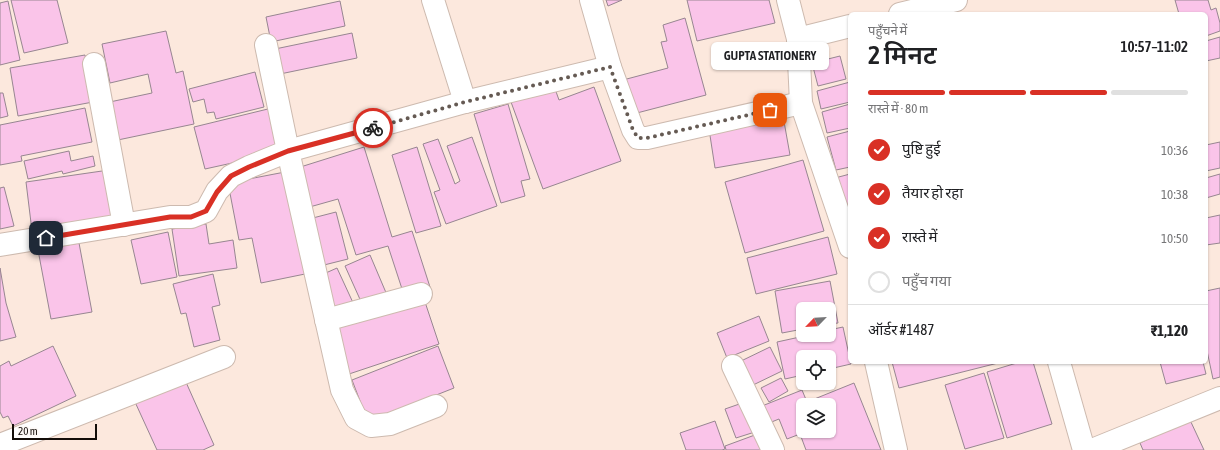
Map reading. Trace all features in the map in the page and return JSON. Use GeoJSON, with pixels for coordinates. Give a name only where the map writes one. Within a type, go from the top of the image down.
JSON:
{"type":"FeatureCollection","features":[{"type":"Feature","properties":{"kind":"street"},"geometry":{"type":"LineString","coordinates":[[433,0],[465,102]]}},
{"type":"Feature","properties":{"kind":"street"},"geometry":{"type":"LineString","coordinates":[[591,0],[610,67],[633,130],[638,138],[647,138],[801,103]]}},
{"type":"Feature","properties":{"kind":"street"},"geometry":{"type":"LineString","coordinates":[[788,0],[798,39],[801,103],[848,238]]}},
{"type":"Feature","properties":{"kind":"street"},"geometry":{"type":"LineString","coordinates":[[908,12],[956,0]]}},
{"type":"Feature","properties":{"kind":"street"},"geometry":{"type":"LineString","coordinates":[[798,39],[848,26]]}},
{"type":"Feature","properties":{"kind":"street"},"geometry":{"type":"LineString","coordinates":[[266,45],[288,151],[342,390],[356,418],[371,426],[390,424],[436,406]]}},
{"type":"Feature","properties":{"kind":"street"},"geometry":{"type":"LineString","coordinates":[[94,64],[124,226]]}},
{"type":"Feature","properties":{"kind":"street"},"geometry":{"type":"LineString","coordinates":[[0,245],[124,226],[170,217],[191,217],[206,211],[217,192],[231,176],[288,151],[465,102],[610,67]]}},
{"type":"Feature","properties":{"kind":"street"},"geometry":{"type":"LineString","coordinates":[[326,320],[421,294]]}},
{"type":"Feature","properties":{"kind":"street"},"geometry":{"type":"LineString","coordinates":[[0,445],[224,357]]}},
{"type":"Feature","properties":{"kind":"street"},"geometry":{"type":"LineString","coordinates":[[876,364],[896,450]]}},
{"type":"Feature","properties":{"kind":"street"},"geometry":{"type":"LineString","coordinates":[[1060,364],[1084,450]]}},
{"type":"Feature","properties":{"kind":"street"},"geometry":{"type":"LineString","coordinates":[[733,366],[773,450]]}},
{"type":"Feature","properties":{"kind":"street"},"geometry":{"type":"LineString","coordinates":[[1092,450],[1220,398]]}},
{"type":"Feature","properties":{"kind":"building"},"geometry":{"type":"Polygon","coordinates":[[[11,0],[57,0],[68,43],[24,53],[11,0]]]}},
{"type":"Feature","properties":{"kind":"building"},"geometry":{"type":"Polygon","coordinates":[[[606,0],[622,0],[608,6],[606,0]]]}},
{"type":"Feature","properties":{"kind":"building"},"geometry":{"type":"Polygon","coordinates":[[[687,0],[769,0],[775,23],[697,41],[687,0]]]}},
{"type":"Feature","properties":{"kind":"building"},"geometry":{"type":"Polygon","coordinates":[[[1175,0],[1208,0],[1211,10],[1216,8],[1220,23],[1220,31],[1208,35],[1208,12],[1178,12],[1175,0]]]}},
{"type":"Feature","properties":{"kind":"building"},"geometry":{"type":"Polygon","coordinates":[[[8,1],[20,60],[0,65],[0,3],[8,1]]]}},
{"type":"Feature","properties":{"kind":"building"},"geometry":{"type":"Polygon","coordinates":[[[340,1],[345,26],[271,42],[266,17],[340,1]]]}},
{"type":"Feature","properties":{"kind":"building"},"geometry":{"type":"Polygon","coordinates":[[[685,18],[706,95],[633,114],[623,80],[668,68],[661,42],[667,41],[663,25],[685,18]]]}},
{"type":"Feature","properties":{"kind":"building"},"geometry":{"type":"Polygon","coordinates":[[[166,31],[176,73],[183,71],[194,124],[113,141],[105,103],[152,93],[148,74],[110,83],[102,44],[166,31]]]}},
{"type":"Feature","properties":{"kind":"building"},"geometry":{"type":"Polygon","coordinates":[[[352,33],[357,58],[280,74],[275,49],[352,33]]]}},
{"type":"Feature","properties":{"kind":"building"},"geometry":{"type":"Polygon","coordinates":[[[1220,37],[1220,58],[1208,61],[1208,40],[1220,37]]]}},
{"type":"Feature","properties":{"kind":"building"},"geometry":{"type":"Polygon","coordinates":[[[85,55],[93,102],[18,116],[10,68],[85,55]]]}},
{"type":"Feature","properties":{"kind":"building"},"geometry":{"type":"Polygon","coordinates":[[[840,56],[846,79],[818,86],[812,63],[840,56]]]}},
{"type":"Feature","properties":{"kind":"building"},"geometry":{"type":"Polygon","coordinates":[[[255,72],[264,107],[216,119],[214,112],[207,113],[204,99],[193,102],[189,89],[255,72]]]}},
{"type":"Feature","properties":{"kind":"building"},"geometry":{"type":"Polygon","coordinates":[[[848,83],[848,102],[821,109],[817,91],[848,83]]]}},
{"type":"Feature","properties":{"kind":"building"},"geometry":{"type":"Polygon","coordinates":[[[554,86],[559,100],[594,87],[621,161],[543,189],[511,102],[554,86]]]}},
{"type":"Feature","properties":{"kind":"building"},"geometry":{"type":"Polygon","coordinates":[[[0,93],[3,93],[8,116],[0,118],[0,93]]]}},
{"type":"Feature","properties":{"kind":"building"},"geometry":{"type":"Polygon","coordinates":[[[508,104],[530,179],[521,181],[525,196],[501,203],[474,114],[508,104]]]}},
{"type":"Feature","properties":{"kind":"building"},"geometry":{"type":"Polygon","coordinates":[[[848,105],[848,128],[827,133],[822,112],[848,105]]]}},
{"type":"Feature","properties":{"kind":"building"},"geometry":{"type":"Polygon","coordinates":[[[85,108],[92,142],[21,156],[22,161],[0,165],[0,125],[85,108]]]}},
{"type":"Feature","properties":{"kind":"building"},"geometry":{"type":"Polygon","coordinates":[[[272,108],[282,152],[205,169],[194,127],[272,108]]]}},
{"type":"Feature","properties":{"kind":"building"},"geometry":{"type":"Polygon","coordinates":[[[783,116],[790,155],[715,168],[709,129],[783,116]]]}},
{"type":"Feature","properties":{"kind":"building"},"geometry":{"type":"Polygon","coordinates":[[[848,132],[848,167],[836,170],[827,137],[848,132]]]}},
{"type":"Feature","properties":{"kind":"building"},"geometry":{"type":"Polygon","coordinates":[[[472,137],[497,206],[446,224],[434,192],[440,190],[423,144],[438,139],[455,184],[460,181],[447,146],[472,137]]]}},
{"type":"Feature","properties":{"kind":"building"},"geometry":{"type":"Polygon","coordinates":[[[1220,142],[1220,168],[1208,171],[1208,145],[1220,142]]]}},
{"type":"Feature","properties":{"kind":"building"},"geometry":{"type":"Polygon","coordinates":[[[364,147],[392,237],[412,231],[430,287],[404,295],[388,246],[356,255],[338,199],[306,208],[294,169],[364,147]]]}},
{"type":"Feature","properties":{"kind":"building"},"geometry":{"type":"Polygon","coordinates":[[[417,147],[441,226],[416,233],[392,155],[417,147]]]}},
{"type":"Feature","properties":{"kind":"building"},"geometry":{"type":"Polygon","coordinates":[[[69,151],[71,161],[93,156],[95,166],[63,174],[62,171],[28,179],[24,161],[69,151]]]}},
{"type":"Feature","properties":{"kind":"building"},"geometry":{"type":"Polygon","coordinates":[[[803,160],[824,231],[745,253],[725,182],[803,160]]]}},
{"type":"Feature","properties":{"kind":"building"},"geometry":{"type":"Polygon","coordinates":[[[109,170],[116,219],[32,231],[26,182],[109,170]]]}},
{"type":"Feature","properties":{"kind":"building"},"geometry":{"type":"Polygon","coordinates":[[[285,172],[305,274],[261,283],[252,238],[239,240],[228,183],[285,172]]]}},
{"type":"Feature","properties":{"kind":"building"},"geometry":{"type":"Polygon","coordinates":[[[1220,174],[1220,194],[1208,197],[1208,177],[1220,174]]]}},
{"type":"Feature","properties":{"kind":"building"},"geometry":{"type":"Polygon","coordinates":[[[848,175],[848,227],[835,178],[848,175]]]}},
{"type":"Feature","properties":{"kind":"building"},"geometry":{"type":"Polygon","coordinates":[[[4,187],[14,226],[0,229],[0,188],[4,187]]]}},
{"type":"Feature","properties":{"kind":"building"},"geometry":{"type":"Polygon","coordinates":[[[336,212],[348,259],[316,267],[305,220],[336,212]]]}},
{"type":"Feature","properties":{"kind":"building"},"geometry":{"type":"Polygon","coordinates":[[[1220,215],[1220,243],[1208,245],[1208,218],[1220,215]]]}},
{"type":"Feature","properties":{"kind":"building"},"geometry":{"type":"Polygon","coordinates":[[[206,224],[209,244],[233,240],[237,268],[179,276],[172,229],[206,224]]]}},
{"type":"Feature","properties":{"kind":"building"},"geometry":{"type":"Polygon","coordinates":[[[168,232],[177,277],[141,284],[131,240],[168,232]]]}},
{"type":"Feature","properties":{"kind":"building"},"geometry":{"type":"Polygon","coordinates":[[[828,237],[837,274],[756,294],[747,258],[828,237]]]}},
{"type":"Feature","properties":{"kind":"building"},"geometry":{"type":"Polygon","coordinates":[[[79,243],[92,312],[51,319],[38,250],[79,243]]]}},
{"type":"Feature","properties":{"kind":"building"},"geometry":{"type":"Polygon","coordinates":[[[370,255],[387,295],[363,306],[345,266],[370,255]]]}},
{"type":"Feature","properties":{"kind":"building"},"geometry":{"type":"Polygon","coordinates":[[[0,268],[6,303],[16,337],[0,341],[0,268]]]}},
{"type":"Feature","properties":{"kind":"building"},"geometry":{"type":"Polygon","coordinates":[[[337,268],[355,307],[336,315],[319,276],[337,268]]]}},
{"type":"Feature","properties":{"kind":"building"},"geometry":{"type":"Polygon","coordinates":[[[213,274],[220,305],[212,307],[220,340],[194,347],[186,313],[181,314],[173,284],[213,274]]]}},
{"type":"Feature","properties":{"kind":"building"},"geometry":{"type":"Polygon","coordinates":[[[830,281],[834,302],[796,302],[796,330],[782,333],[775,291],[830,281]]]}},
{"type":"Feature","properties":{"kind":"building"},"geometry":{"type":"Polygon","coordinates":[[[1220,288],[1220,377],[1213,379],[1208,355],[1208,291],[1220,288]]]}},
{"type":"Feature","properties":{"kind":"building"},"geometry":{"type":"Polygon","coordinates":[[[423,296],[439,344],[349,374],[332,326],[423,296]]]}},
{"type":"Feature","properties":{"kind":"building"},"geometry":{"type":"Polygon","coordinates":[[[836,312],[838,323],[836,323],[836,312]]]}},
{"type":"Feature","properties":{"kind":"building"},"geometry":{"type":"Polygon","coordinates":[[[759,316],[769,341],[727,358],[717,333],[759,316]]]}},
{"type":"Feature","properties":{"kind":"building"},"geometry":{"type":"Polygon","coordinates":[[[843,327],[848,350],[848,364],[851,364],[836,367],[836,350],[796,350],[796,377],[785,379],[777,342],[796,338],[796,342],[836,342],[836,328],[843,327]]]}},
{"type":"Feature","properties":{"kind":"building"},"geometry":{"type":"Polygon","coordinates":[[[53,346],[76,396],[13,426],[8,416],[3,418],[0,412],[0,366],[9,361],[11,366],[53,346]]]}},
{"type":"Feature","properties":{"kind":"building"},"geometry":{"type":"Polygon","coordinates":[[[438,346],[454,388],[368,422],[352,380],[438,346]]]}},
{"type":"Feature","properties":{"kind":"building"},"geometry":{"type":"Polygon","coordinates":[[[770,347],[782,371],[751,386],[739,362],[770,347]]]}},
{"type":"Feature","properties":{"kind":"building"},"geometry":{"type":"Polygon","coordinates":[[[893,364],[994,364],[899,388],[893,364]]]}},
{"type":"Feature","properties":{"kind":"building"},"geometry":{"type":"Polygon","coordinates":[[[1013,364],[1034,364],[1052,424],[1007,438],[987,372],[1013,364]]]}},
{"type":"Feature","properties":{"kind":"building"},"geometry":{"type":"Polygon","coordinates":[[[1161,364],[1204,364],[1206,374],[1166,384],[1161,364]]]}},
{"type":"Feature","properties":{"kind":"building"},"geometry":{"type":"Polygon","coordinates":[[[984,373],[1004,438],[965,449],[945,385],[984,373]]]}},
{"type":"Feature","properties":{"kind":"building"},"geometry":{"type":"Polygon","coordinates":[[[781,378],[788,391],[769,402],[761,388],[781,378]]]}},
{"type":"Feature","properties":{"kind":"building"},"geometry":{"type":"Polygon","coordinates":[[[185,380],[214,445],[203,450],[157,450],[135,402],[185,380]]]}},
{"type":"Feature","properties":{"kind":"building"},"geometry":{"type":"Polygon","coordinates":[[[854,383],[881,450],[806,450],[802,438],[836,438],[836,398],[817,398],[854,383]]]}},
{"type":"Feature","properties":{"kind":"building"},"geometry":{"type":"Polygon","coordinates":[[[802,390],[805,398],[796,398],[796,436],[787,439],[779,419],[764,425],[757,408],[802,390]]]}},
{"type":"Feature","properties":{"kind":"building"},"geometry":{"type":"Polygon","coordinates":[[[748,401],[758,431],[736,438],[725,409],[748,401]]]}},
{"type":"Feature","properties":{"kind":"building"},"geometry":{"type":"Polygon","coordinates":[[[1190,420],[1204,450],[1143,450],[1140,443],[1190,420]]]}},
{"type":"Feature","properties":{"kind":"building"},"geometry":{"type":"Polygon","coordinates":[[[715,421],[725,449],[686,450],[680,433],[715,421]]]}},
{"type":"Feature","properties":{"kind":"building"},"geometry":{"type":"Polygon","coordinates":[[[763,432],[769,450],[726,450],[725,446],[763,432]]]}},
{"type":"Feature","properties":{"kind":"way so far"},"geometry":{"type":"LineString","coordinates":[[373,128],[465,102],[610,67],[633,130],[638,138],[647,138],[770,110]]}},
{"type":"Feature","properties":{"kind":"place","name":"GUPTA STATIONERY"},"geometry":{"type":"Point","coordinates":[770,110]}},
{"type":"Feature","properties":{"kind":"route"},"geometry":{"type":"LineString","coordinates":[[46,238],[170,217],[191,217],[206,211],[217,192],[231,176],[249,167],[288,151],[373,128]]}}]}
